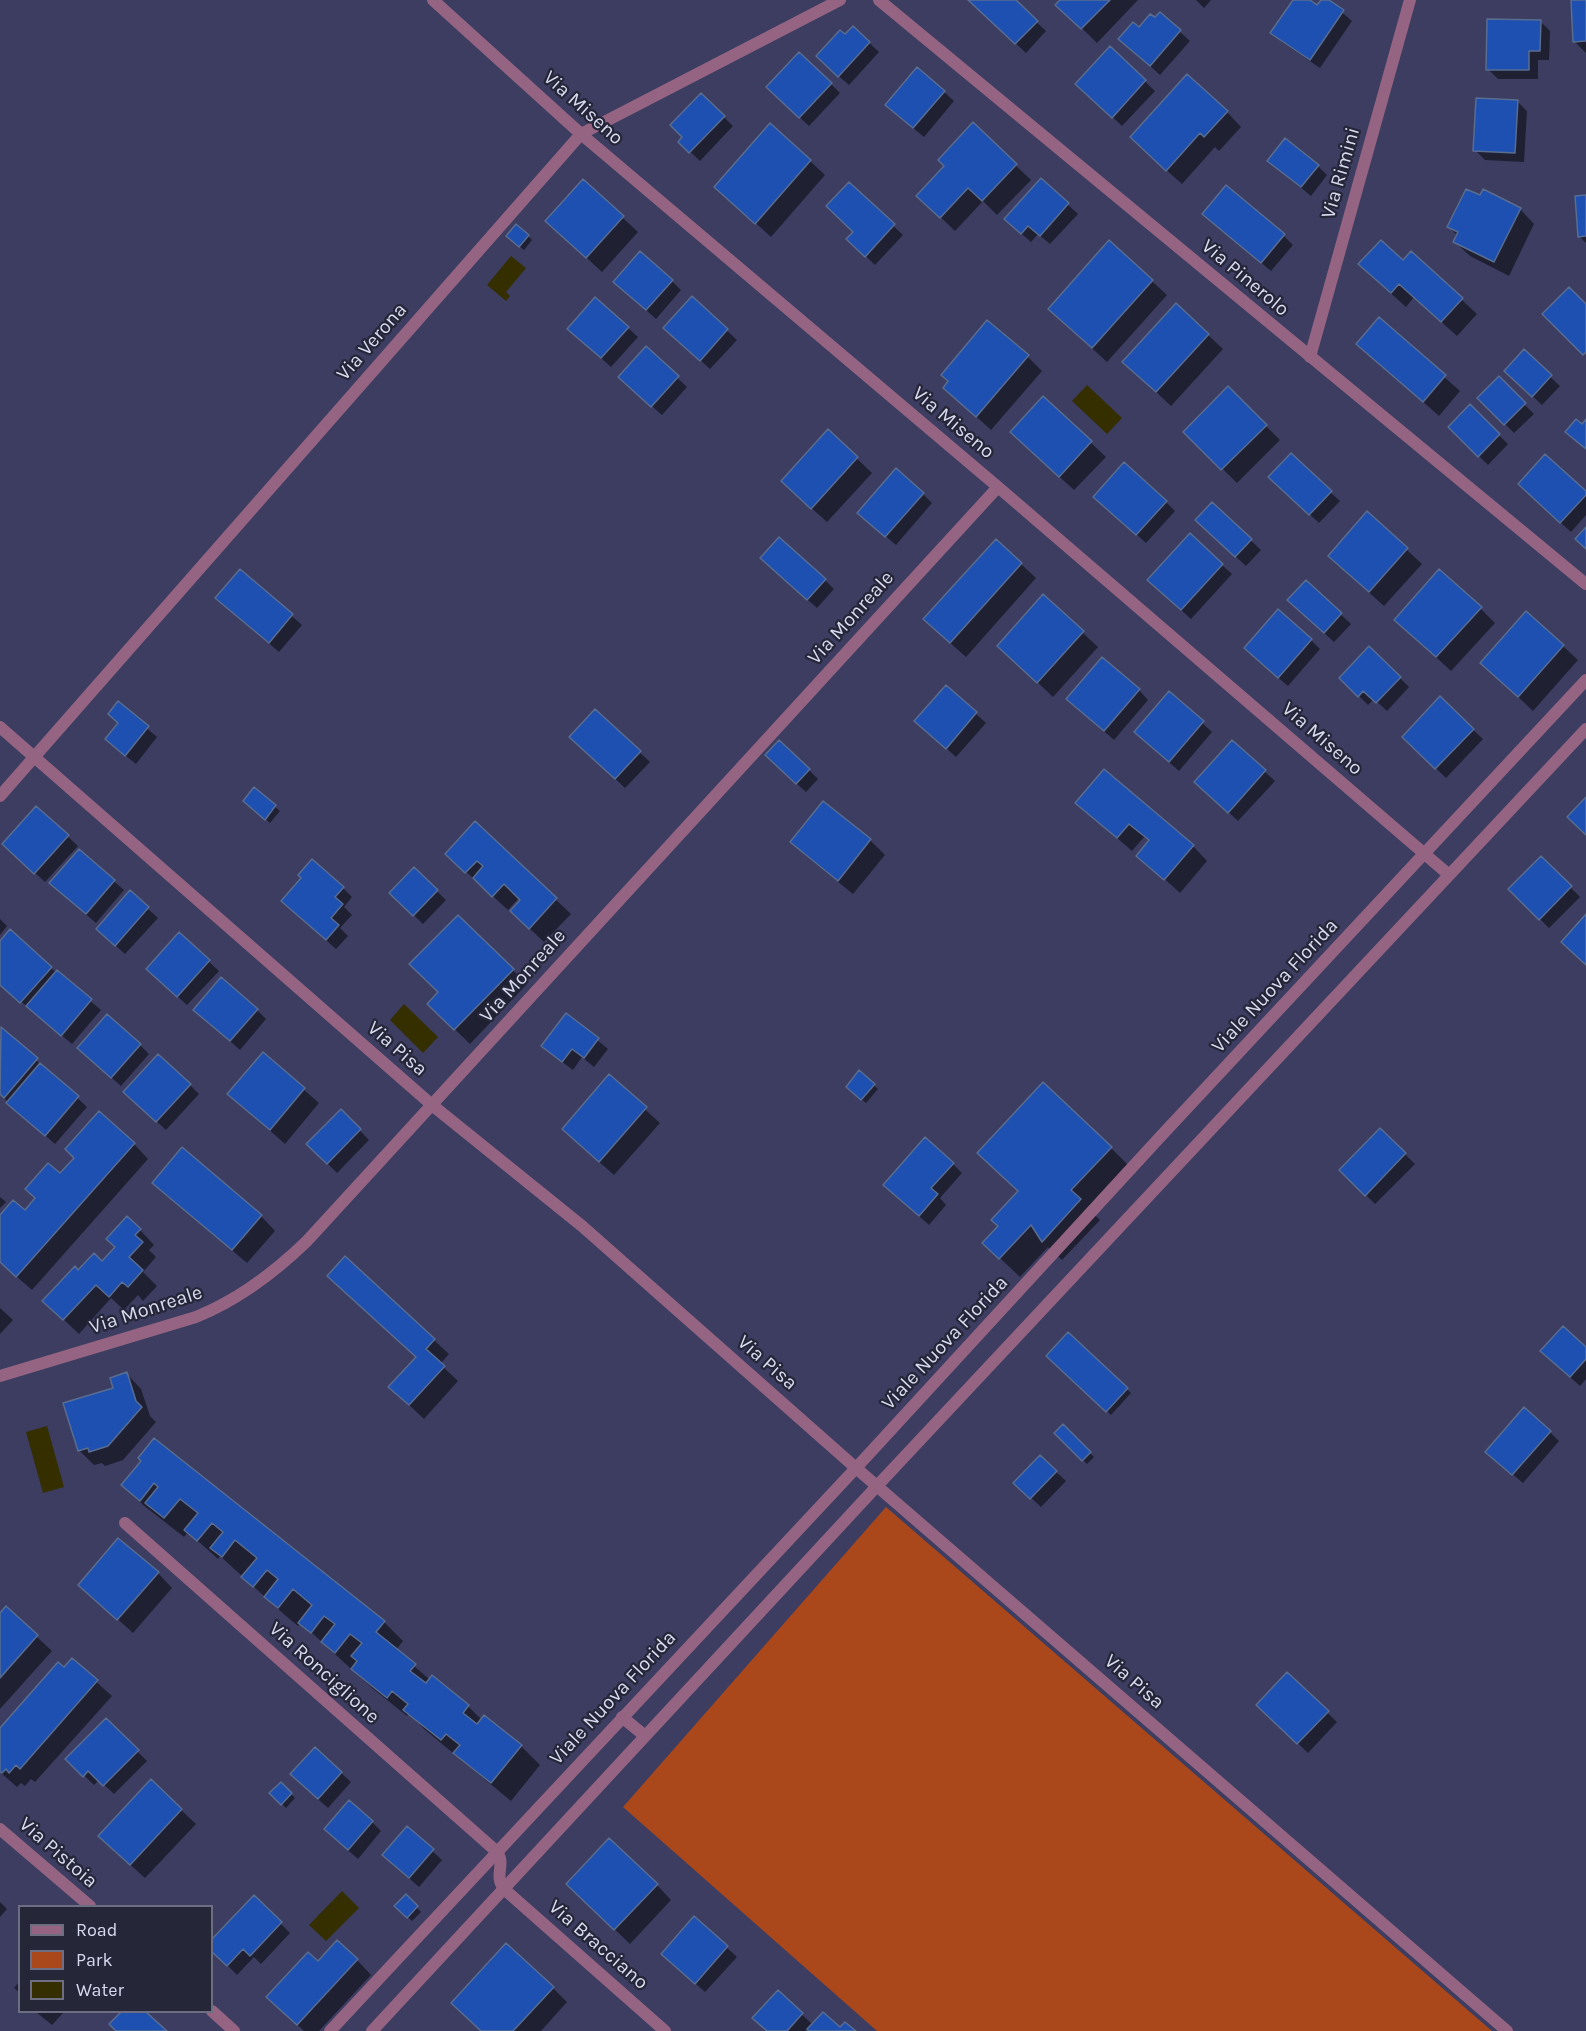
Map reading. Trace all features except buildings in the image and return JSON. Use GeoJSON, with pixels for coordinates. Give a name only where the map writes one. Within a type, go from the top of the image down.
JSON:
{"type":"FeatureCollection","features":[{"type":"Feature","properties":{"kind":"street","name":"Via Miseno"},"geometry":{"type":"LineString","coordinates":[[433,0],[581,134],[998,487],[1448,874]]}},
{"type":"Feature","properties":{"kind":"street","name":"Via Verona"},"geometry":{"type":"LineString","coordinates":[[0,796],[581,134],[840,0]]}},
{"type":"Feature","properties":{"kind":"street","name":"Via Pinerolo"},"geometry":{"type":"LineString","coordinates":[[879,0],[1586,584]]}},
{"type":"Feature","properties":{"kind":"street","name":"Via Rimini"},"geometry":{"type":"LineString","coordinates":[[1310,357],[1410,0]]}},
{"type":"Feature","properties":{"kind":"street","name":"Via Monreale"},"geometry":{"type":"LineString","coordinates":[[0,1376],[179,1323],[219,1307],[281,1266],[432,1106],[998,487]]}},
{"type":"Feature","properties":{"kind":"street","name":"Viale Nuova Florida"},"geometry":{"type":"LineString","coordinates":[[330,2031],[856,1468],[1586,680]]}},
{"type":"Feature","properties":{"kind":"street","name":"Via Pisa"},"geometry":{"type":"LineString","coordinates":[[0,727],[432,1106],[582,1226],[856,1468],[1507,2031]]}},
{"type":"Feature","properties":{"kind":"street"},"geometry":{"type":"LineString","coordinates":[[372,2031],[877,1486],[1586,729]]}},
{"type":"Feature","properties":{"kind":"street","name":"Via Ronciglione"},"geometry":{"type":"LineString","coordinates":[[125,1523],[496,1851]]}},
{"type":"Feature","properties":{"kind":"street"},"geometry":{"type":"LineString","coordinates":[[622,1717],[645,1736]]}},
{"type":"Feature","properties":{"kind":"street","name":"Via Pistoia"},"geometry":{"type":"LineString","coordinates":[[0,1829],[89,1905]]}},
{"type":"Feature","properties":{"kind":"street"},"geometry":{"type":"LineString","coordinates":[[496,1851],[501,1860],[498,1878],[504,1888]]}},
{"type":"Feature","properties":{"kind":"street","name":"Via Bracciano"},"geometry":{"type":"LineString","coordinates":[[504,1888],[665,2031]]}},
{"type":"Feature","properties":{"kind":"street"},"geometry":{"type":"LineString","coordinates":[[213,2012],[234,2031]]}},
{"type":"Feature","properties":{"kind":"green space"},"geometry":{"type":"Polygon","coordinates":[[[886,1507],[1492,2031],[877,2031],[623,1807],[886,1507]]]}},
{"type":"Feature","properties":{"kind":"water"},"geometry":{"type":"Polygon","coordinates":[[[511,256],[526,268],[506,292],[510,296],[506,301],[487,285],[511,256]]]}},
{"type":"Feature","properties":{"kind":"water"},"geometry":{"type":"Polygon","coordinates":[[[1087,385],[1122,418],[1107,434],[1072,401],[1087,385]]]}},
{"type":"Feature","properties":{"kind":"water"},"geometry":{"type":"Polygon","coordinates":[[[404,1004],[438,1037],[423,1053],[390,1020],[404,1004]]]}},
{"type":"Feature","properties":{"kind":"water"},"geometry":{"type":"Polygon","coordinates":[[[47,1426],[64,1487],[43,1493],[26,1432],[47,1426]]]}},
{"type":"Feature","properties":{"kind":"water"},"geometry":{"type":"Polygon","coordinates":[[[342,1891],[359,1908],[326,1941],[309,1925],[342,1891]]]}}]}
